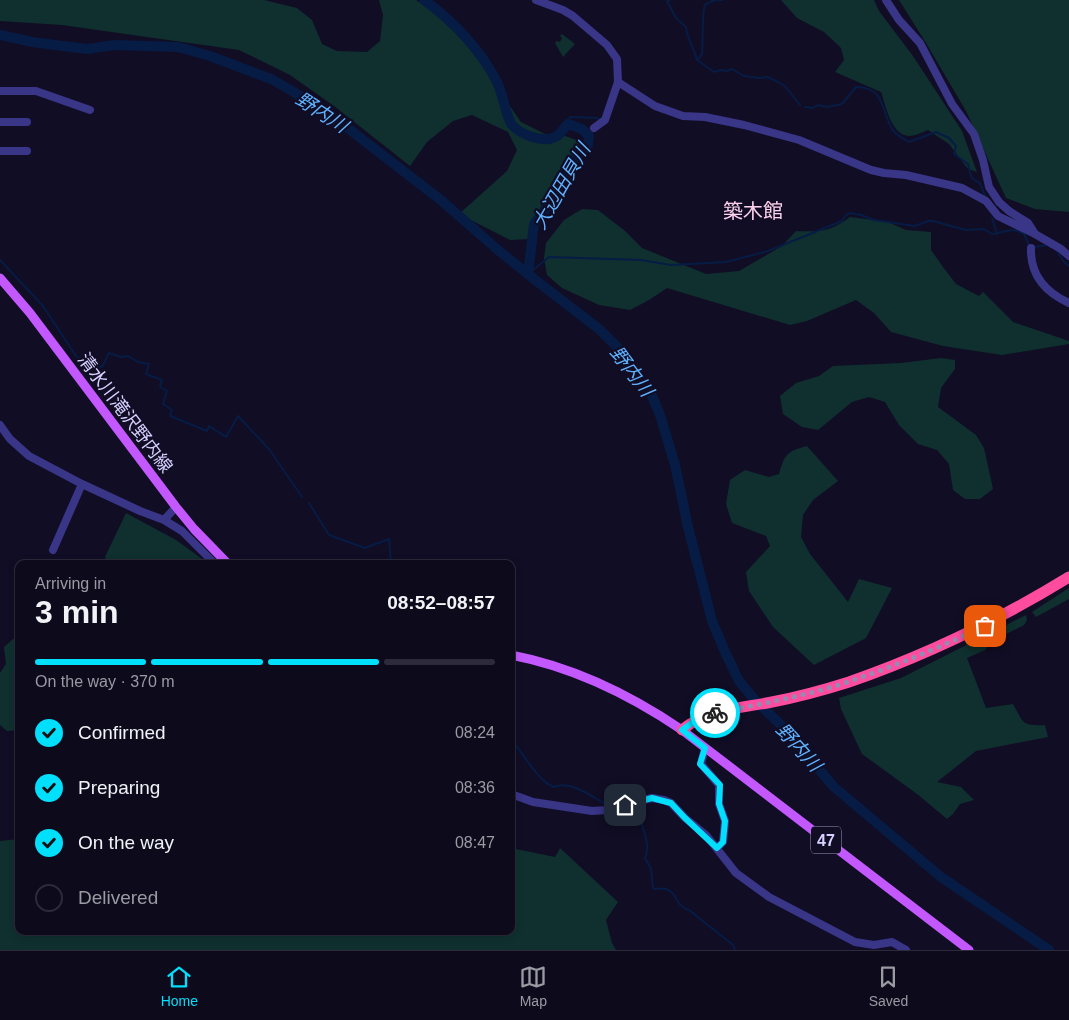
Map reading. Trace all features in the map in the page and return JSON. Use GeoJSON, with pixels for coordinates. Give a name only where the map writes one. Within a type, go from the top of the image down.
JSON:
{"type":"FeatureCollection","features":[{"type":"Feature","properties":{"kind":"highway"},"geometry":{"type":"LineString","coordinates":[[682,730],[699,718],[826,689],[938,648],[1035,598],[1069,577]]}},
{"type":"Feature","properties":{"kind":"main road","name":"清水川滝沢野内線"},"geometry":{"type":"LineString","coordinates":[[0,278],[30,313],[176,507],[224,560]]}},
{"type":"Feature","properties":{"kind":"main road"},"geometry":{"type":"LineString","coordinates":[[515,656],[587,676],[655,711],[682,730]]}},
{"type":"Feature","properties":{"kind":"main road","name":"47"},"geometry":{"type":"LineString","coordinates":[[682,730],[969,950]]}},
{"type":"Feature","properties":{"kind":"street"},"geometry":{"type":"LineString","coordinates":[[536,0],[563,10],[573,16],[607,45],[617,59],[618,82],[604,120],[594,128]]}},
{"type":"Feature","properties":{"kind":"street"},"geometry":{"type":"LineString","coordinates":[[886,0],[899,20],[920,43],[952,104],[974,134],[989,186],[999,202],[1008,211],[1028,223],[1035,234]]}},
{"type":"Feature","properties":{"kind":"street"},"geometry":{"type":"LineString","coordinates":[[618,82],[655,106],[682,116],[706,116],[744,125],[799,140],[871,170],[906,175],[962,188],[986,201],[998,216],[1035,234],[1061,249],[1069,256]]}},
{"type":"Feature","properties":{"kind":"street"},"geometry":{"type":"LineString","coordinates":[[0,91],[36,91],[90,110]]}},
{"type":"Feature","properties":{"kind":"street"},"geometry":{"type":"LineString","coordinates":[[0,122],[26,122]]}},
{"type":"Feature","properties":{"kind":"street"},"geometry":{"type":"LineString","coordinates":[[0,151],[27,151]]}},
{"type":"Feature","properties":{"kind":"street"},"geometry":{"type":"LineString","coordinates":[[1031,248],[1031,262],[1036,275],[1056,295],[1069,303]]}},
{"type":"Feature","properties":{"kind":"street"},"geometry":{"type":"LineString","coordinates":[[0,425],[10,439],[29,456],[82,484],[164,520],[182,531],[211,560]]}},
{"type":"Feature","properties":{"kind":"street"},"geometry":{"type":"LineString","coordinates":[[53,550],[82,484]]}},
{"type":"Feature","properties":{"kind":"street"},"geometry":{"type":"LineString","coordinates":[[164,520],[176,507]]}},
{"type":"Feature","properties":{"kind":"street"},"geometry":{"type":"LineString","coordinates":[[705,748],[700,764],[720,785],[719,804],[725,821],[723,842],[717,848]]}},
{"type":"Feature","properties":{"kind":"street"},"geometry":{"type":"LineString","coordinates":[[515,795],[533,802],[592,811],[606,810],[652,798],[664,800],[671,803],[717,848],[736,873],[769,897],[855,942],[874,945],[892,942],[906,950]]}},
{"type":"Feature","properties":{"kind":"green space"},"geometry":{"type":"Polygon","coordinates":[[[0,0],[264,0],[297,8],[312,20],[322,44],[337,51],[367,52],[380,41],[383,15],[379,0],[416,0],[440,16],[475,47],[503,96],[521,122],[545,134],[565,136],[585,143],[583,154],[530,239],[510,240],[459,214],[507,171],[517,150],[508,132],[472,115],[453,121],[427,142],[410,166],[334,106],[290,75],[239,50],[62,25],[0,21],[0,0]]]}},
{"type":"Feature","properties":{"kind":"green space"},"geometry":{"type":"Polygon","coordinates":[[[781,0],[874,0],[879,11],[913,56],[962,131],[977,172],[968,169],[949,144],[928,130],[909,136],[898,131],[890,119],[881,92],[835,72],[844,60],[841,48],[824,32],[797,18],[781,0]]]}},
{"type":"Feature","properties":{"kind":"green space"},"geometry":{"type":"Polygon","coordinates":[[[899,0],[1069,0],[1069,212],[1035,209],[1006,198],[966,111],[899,0]]]}},
{"type":"Feature","properties":{"kind":"green space"},"geometry":{"type":"Polygon","coordinates":[[[562,34],[575,44],[563,57],[555,43],[557,41],[560,42],[562,34]]]}},
{"type":"Feature","properties":{"kind":"green space"},"geometry":{"type":"Polygon","coordinates":[[[582,209],[598,210],[625,231],[642,248],[706,274],[739,271],[782,246],[796,231],[824,230],[836,226],[850,217],[888,222],[906,230],[931,232],[931,250],[956,284],[979,296],[983,292],[1013,322],[1069,341],[1069,344],[1002,355],[943,346],[891,332],[874,313],[856,300],[807,321],[790,325],[667,288],[630,310],[599,305],[562,288],[547,275],[544,258],[546,243],[564,220],[582,209]]]}},
{"type":"Feature","properties":{"kind":"green space"},"geometry":{"type":"Polygon","coordinates":[[[941,358],[955,360],[955,369],[941,388],[938,407],[976,435],[984,448],[993,489],[980,499],[965,499],[953,490],[949,464],[937,450],[918,444],[899,425],[885,402],[869,397],[852,402],[818,430],[802,427],[783,414],[780,396],[796,383],[819,376],[833,366],[901,363],[941,358]]]}},
{"type":"Feature","properties":{"kind":"green space"},"geometry":{"type":"Polygon","coordinates":[[[807,446],[838,481],[813,500],[803,515],[801,537],[810,554],[848,602],[859,579],[892,588],[866,638],[814,665],[773,627],[749,591],[746,572],[770,546],[766,536],[732,523],[726,504],[730,480],[745,470],[769,477],[779,474],[785,458],[790,452],[807,446]]]}},
{"type":"Feature","properties":{"kind":"green space"},"geometry":{"type":"Polygon","coordinates":[[[126,513],[176,540],[204,560],[106,560],[105,557],[126,513]]]}},
{"type":"Feature","properties":{"kind":"green space"},"geometry":{"type":"Polygon","coordinates":[[[1069,588],[1069,599],[1036,617],[1032,612],[1069,588]]]}},
{"type":"Feature","properties":{"kind":"green space"},"geometry":{"type":"Polygon","coordinates":[[[1026,615],[1027,620],[1024,625],[991,642],[985,650],[967,658],[986,708],[1013,704],[1022,720],[1028,724],[1045,725],[1048,737],[976,751],[937,782],[961,787],[974,800],[960,804],[947,819],[917,794],[862,754],[841,709],[839,698],[901,678],[1026,615]]]}},
{"type":"Feature","properties":{"kind":"green space"},"geometry":{"type":"Polygon","coordinates":[[[13,639],[15,640],[15,730],[7,731],[0,725],[0,673],[6,664],[4,647],[13,639]]]}},
{"type":"Feature","properties":{"kind":"green space"},"geometry":{"type":"Polygon","coordinates":[[[15,839],[15,935],[515,935],[515,849],[555,857],[560,848],[618,902],[606,920],[612,943],[616,950],[0,950],[0,841],[15,839]]]}},
{"type":"Feature","properties":{"kind":"waterway","name":"大辺田貝川"},"geometry":{"type":"LineString","coordinates":[[424,0],[456,27],[483,59],[497,82],[510,122],[516,129],[532,137],[550,139],[559,135],[568,124],[582,129],[589,136],[588,145],[573,160],[560,178],[544,211],[534,224],[528,274]]}},
{"type":"Feature","properties":{"kind":"waterway"},"geometry":{"type":"LineString","coordinates":[[670,0],[667,1],[676,18],[686,27],[697,60],[714,72],[732,69],[744,76],[768,77],[785,86],[800,105]]}},
{"type":"Feature","properties":{"kind":"waterway"},"geometry":{"type":"LineString","coordinates":[[697,60],[702,54],[705,5],[716,0]]}},
{"type":"Feature","properties":{"kind":"waterway","name":"野内川"},"geometry":{"type":"LineString","coordinates":[[0,35],[32,42],[87,49],[115,45],[178,47],[210,56],[271,79],[349,129],[442,201],[498,250],[599,329],[617,347],[636,373],[652,396],[660,415],[675,465],[688,527],[712,621],[739,681],[755,700],[780,724],[834,787],[941,877],[1049,950]]}},
{"type":"Feature","properties":{"kind":"waterway"},"geometry":{"type":"LineString","coordinates":[[805,107],[813,108],[818,105],[827,107],[842,104],[856,87],[872,91],[880,100],[892,129],[896,134],[909,142],[936,132],[949,138],[956,146],[954,154],[968,164],[973,179],[980,183],[985,196]]}},
{"type":"Feature","properties":{"kind":"waterway"},"geometry":{"type":"LineString","coordinates":[[568,124],[570,117],[597,118],[602,120]]}},
{"type":"Feature","properties":{"kind":"waterway"},"geometry":{"type":"LineString","coordinates":[[528,274],[549,257],[641,260],[671,265],[726,262],[768,251],[842,221],[850,213],[874,220],[915,226],[933,221],[966,230],[984,229],[992,234],[1012,230],[1018,231],[1024,234],[1029,245]]}},
{"type":"Feature","properties":{"kind":"waterway"},"geometry":{"type":"LineString","coordinates":[[992,218],[997,234]]}},
{"type":"Feature","properties":{"kind":"waterway"},"geometry":{"type":"LineString","coordinates":[[1034,247],[1047,245],[1051,247]]}},
{"type":"Feature","properties":{"kind":"waterway"},"geometry":{"type":"LineString","coordinates":[[1057,251],[1069,266]]}},
{"type":"Feature","properties":{"kind":"waterway"},"geometry":{"type":"LineString","coordinates":[[0,260],[43,306],[76,356],[88,365],[102,367],[109,353],[121,357],[128,356],[138,362],[149,364],[146,374],[162,380],[160,387],[167,391],[163,404],[172,410],[170,416],[207,431],[209,426],[226,437],[238,416],[269,449],[302,497]]}},
{"type":"Feature","properties":{"kind":"waterway"},"geometry":{"type":"LineString","coordinates":[[309,503],[329,535],[365,548],[389,539],[391,560]]}},
{"type":"Feature","properties":{"kind":"waterway"},"geometry":{"type":"LineString","coordinates":[[515,745],[536,773],[548,784],[554,787],[560,785],[574,788],[607,805]]}},
{"type":"Feature","properties":{"kind":"waterway"},"geometry":{"type":"LineString","coordinates":[[619,811],[633,814],[641,819],[647,843],[645,858],[651,869],[653,888],[668,890],[672,893],[683,907],[733,945],[735,950]]}},
{"type":"Feature","properties":{"kind":"way so far"},"geometry":{"type":"LineString","coordinates":[[715,713],[774,702],[848,682],[938,648],[985,626]]}},
{"type":"Feature","properties":{"kind":"district","name":"築木館"},"geometry":{"type":"Point","coordinates":[753,211]}},
{"type":"Feature","properties":{"kind":"route"},"geometry":{"type":"LineString","coordinates":[[625,805],[652,798],[664,800],[671,803],[685,818],[706,835],[717,848],[723,842],[725,821],[719,804],[720,785],[700,764],[705,748],[682,730],[699,718],[715,713]]}}]}
